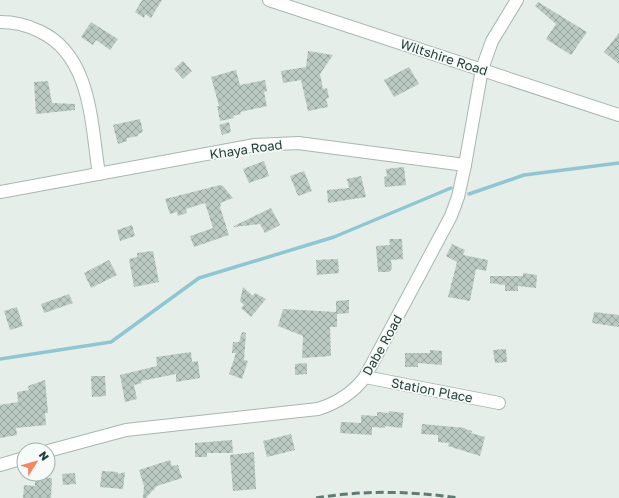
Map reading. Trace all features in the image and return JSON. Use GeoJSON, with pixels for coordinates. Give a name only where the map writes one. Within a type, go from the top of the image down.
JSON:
{"type":"FeatureCollection","features":[{"type":"Feature","properties":{"kind":"street","name":"Wiltshire Road"},"geometry":{"type":"LineString","coordinates":[[269,0],[337,24],[482,69],[619,115]]}},
{"type":"Feature","properties":{"kind":"street","name":"Dabe Road"},"geometry":{"type":"LineString","coordinates":[[56,449],[132,429],[318,409],[333,405],[348,395],[365,377],[451,216],[458,197],[465,165],[482,69],[492,41],[517,0]]}},
{"type":"Feature","properties":{"kind":"street"},"geometry":{"type":"LineString","coordinates":[[0,22],[29,26],[48,35],[63,48],[73,61],[82,79],[99,174]]}},
{"type":"Feature","properties":{"kind":"street","name":"Khaya Road"},"geometry":{"type":"LineString","coordinates":[[0,192],[255,145],[279,142],[322,145],[465,165]]}},
{"type":"Feature","properties":{"kind":"street","name":"Station Place"},"geometry":{"type":"LineString","coordinates":[[365,377],[499,403]]}},
{"type":"Feature","properties":{"kind":"street"},"geometry":{"type":"LineString","coordinates":[[0,465],[16,460]]}},
{"type":"Feature","properties":{"kind":"building"},"geometry":{"type":"Polygon","coordinates":[[[142,0],[162,0],[151,18],[145,14],[144,18],[135,12],[142,0]]]}},
{"type":"Feature","properties":{"kind":"building"},"geometry":{"type":"Polygon","coordinates":[[[538,2],[587,32],[571,55],[546,39],[556,24],[535,6],[538,2]]]}},
{"type":"Feature","properties":{"kind":"building"},"geometry":{"type":"Polygon","coordinates":[[[91,22],[118,39],[110,50],[96,40],[93,45],[81,37],[91,22]]]}},
{"type":"Feature","properties":{"kind":"building"},"geometry":{"type":"Polygon","coordinates":[[[619,33],[619,64],[604,52],[619,33]]]}},
{"type":"Feature","properties":{"kind":"building"},"geometry":{"type":"Polygon","coordinates":[[[308,51],[333,55],[320,74],[323,89],[327,88],[329,98],[326,99],[328,107],[308,111],[301,80],[283,83],[281,71],[306,67],[308,51]]]}},
{"type":"Feature","properties":{"kind":"building"},"geometry":{"type":"Polygon","coordinates":[[[183,61],[192,71],[183,79],[174,69],[183,61]]]}},
{"type":"Feature","properties":{"kind":"building"},"geometry":{"type":"Polygon","coordinates":[[[409,67],[419,84],[394,97],[384,80],[409,67]]]}},
{"type":"Feature","properties":{"kind":"building"},"geometry":{"type":"Polygon","coordinates":[[[236,70],[240,85],[265,80],[267,91],[264,92],[267,106],[240,112],[241,114],[233,116],[234,118],[220,121],[217,106],[219,106],[211,77],[236,70]]]}},
{"type":"Feature","properties":{"kind":"building"},"geometry":{"type":"Polygon","coordinates":[[[48,81],[52,103],[75,104],[75,110],[36,114],[34,82],[48,81]]]}},
{"type":"Feature","properties":{"kind":"building"},"geometry":{"type":"Polygon","coordinates":[[[140,119],[143,132],[138,134],[138,136],[127,138],[127,141],[118,144],[113,125],[140,119]]]}},
{"type":"Feature","properties":{"kind":"building"},"geometry":{"type":"Polygon","coordinates":[[[229,122],[231,132],[222,135],[219,125],[229,122]]]}},
{"type":"Feature","properties":{"kind":"building"},"geometry":{"type":"Polygon","coordinates":[[[264,161],[269,176],[249,183],[243,169],[264,161]]]}},
{"type":"Feature","properties":{"kind":"building"},"geometry":{"type":"Polygon","coordinates":[[[404,167],[406,185],[385,187],[384,177],[387,176],[386,169],[404,167]]]}},
{"type":"Feature","properties":{"kind":"building"},"geometry":{"type":"Polygon","coordinates":[[[304,171],[312,191],[298,196],[290,176],[304,171]]]}},
{"type":"Feature","properties":{"kind":"building"},"geometry":{"type":"Polygon","coordinates":[[[361,176],[366,197],[328,203],[327,190],[349,188],[347,179],[361,176]]]}},
{"type":"Feature","properties":{"kind":"building"},"geometry":{"type":"Polygon","coordinates":[[[220,185],[223,186],[233,198],[220,203],[229,235],[194,247],[190,236],[213,228],[205,203],[186,209],[187,213],[178,216],[177,212],[170,214],[165,199],[220,185]]]}},
{"type":"Feature","properties":{"kind":"building"},"geometry":{"type":"Polygon","coordinates":[[[271,208],[280,225],[265,233],[260,224],[234,227],[234,226],[271,208]]]}},
{"type":"Feature","properties":{"kind":"building"},"geometry":{"type":"Polygon","coordinates":[[[132,225],[135,236],[120,241],[117,230],[132,225]]]}},
{"type":"Feature","properties":{"kind":"building"},"geometry":{"type":"Polygon","coordinates":[[[389,239],[402,239],[403,259],[391,260],[392,269],[389,272],[378,272],[376,246],[390,245],[389,239]]]}},
{"type":"Feature","properties":{"kind":"building"},"geometry":{"type":"Polygon","coordinates":[[[452,244],[465,250],[463,255],[488,260],[486,271],[476,269],[470,301],[448,297],[457,262],[446,256],[452,244]]]}},
{"type":"Feature","properties":{"kind":"building"},"geometry":{"type":"Polygon","coordinates":[[[153,251],[159,282],[134,287],[129,259],[137,257],[137,253],[153,251]]]}},
{"type":"Feature","properties":{"kind":"building"},"geometry":{"type":"Polygon","coordinates":[[[338,259],[339,273],[317,275],[316,260],[338,259]]]}},
{"type":"Feature","properties":{"kind":"building"},"geometry":{"type":"Polygon","coordinates":[[[109,260],[117,275],[91,288],[84,273],[109,260]]]}},
{"type":"Feature","properties":{"kind":"building"},"geometry":{"type":"Polygon","coordinates":[[[523,273],[537,275],[536,288],[518,286],[518,291],[505,291],[505,285],[490,283],[490,276],[523,276],[523,273]]]}},
{"type":"Feature","properties":{"kind":"building"},"geometry":{"type":"Polygon","coordinates":[[[243,287],[253,296],[255,293],[266,299],[251,317],[241,308],[244,305],[240,301],[243,287]]]}},
{"type":"Feature","properties":{"kind":"building"},"geometry":{"type":"Polygon","coordinates":[[[69,294],[73,303],[44,313],[41,304],[69,294]]]}},
{"type":"Feature","properties":{"kind":"building"},"geometry":{"type":"Polygon","coordinates":[[[349,300],[349,313],[337,314],[337,327],[330,327],[331,356],[302,358],[303,336],[278,326],[283,309],[336,312],[336,301],[349,300]]]}},
{"type":"Feature","properties":{"kind":"building"},"geometry":{"type":"Polygon","coordinates":[[[17,307],[23,326],[10,330],[4,311],[17,307]]]}},
{"type":"Feature","properties":{"kind":"building"},"geometry":{"type":"Polygon","coordinates":[[[594,312],[619,315],[619,327],[592,323],[594,312]]]}},
{"type":"Feature","properties":{"kind":"building"},"geometry":{"type":"Polygon","coordinates":[[[242,332],[246,333],[244,360],[248,361],[242,379],[229,374],[236,353],[232,353],[233,342],[239,342],[242,332]]]}},
{"type":"Feature","properties":{"kind":"building"},"geometry":{"type":"Polygon","coordinates":[[[506,349],[507,362],[495,363],[493,350],[506,349]]]}},
{"type":"Feature","properties":{"kind":"building"},"geometry":{"type":"Polygon","coordinates":[[[430,350],[442,351],[442,365],[418,363],[418,367],[405,367],[405,353],[430,353],[430,350]]]}},
{"type":"Feature","properties":{"kind":"building"},"geometry":{"type":"Polygon","coordinates":[[[191,352],[192,362],[198,361],[200,378],[176,382],[176,374],[141,381],[142,383],[134,385],[137,399],[125,402],[120,375],[157,366],[156,357],[191,352]]]}},
{"type":"Feature","properties":{"kind":"building"},"geometry":{"type":"Polygon","coordinates":[[[307,363],[307,374],[295,375],[295,364],[307,363]]]}},
{"type":"Feature","properties":{"kind":"building"},"geometry":{"type":"Polygon","coordinates":[[[91,376],[105,376],[106,396],[92,397],[91,376]]]}},
{"type":"Feature","properties":{"kind":"building"},"geometry":{"type":"Polygon","coordinates":[[[45,380],[48,413],[45,413],[46,425],[16,428],[17,435],[0,438],[0,405],[18,402],[17,392],[29,390],[28,386],[45,380]]]}},
{"type":"Feature","properties":{"kind":"building"},"geometry":{"type":"Polygon","coordinates":[[[389,411],[404,413],[402,428],[385,426],[385,428],[372,427],[372,435],[340,433],[341,422],[361,423],[361,415],[377,416],[377,412],[389,413],[389,411]]]}},
{"type":"Feature","properties":{"kind":"building"},"geometry":{"type":"Polygon","coordinates":[[[422,424],[465,428],[472,431],[471,433],[485,437],[480,456],[448,446],[449,443],[438,442],[438,435],[421,434],[422,424]]]}},
{"type":"Feature","properties":{"kind":"building"},"geometry":{"type":"Polygon","coordinates":[[[291,434],[295,450],[267,457],[263,441],[291,434]]]}},
{"type":"Feature","properties":{"kind":"building"},"geometry":{"type":"Polygon","coordinates":[[[232,440],[233,453],[207,453],[207,457],[195,457],[195,443],[232,440]]]}},
{"type":"Feature","properties":{"kind":"building"},"geometry":{"type":"Polygon","coordinates":[[[254,452],[256,489],[233,491],[230,455],[254,452]]]}},
{"type":"Feature","properties":{"kind":"building"},"geometry":{"type":"Polygon","coordinates":[[[170,460],[172,466],[178,465],[182,478],[157,486],[146,498],[143,498],[144,486],[139,470],[170,460]]]}},
{"type":"Feature","properties":{"kind":"building"},"geometry":{"type":"Polygon","coordinates":[[[102,471],[118,472],[118,474],[125,472],[123,489],[100,487],[102,471]]]}},
{"type":"Feature","properties":{"kind":"building"},"geometry":{"type":"Polygon","coordinates":[[[75,473],[76,484],[63,485],[62,474],[75,473]]]}},
{"type":"Feature","properties":{"kind":"building"},"geometry":{"type":"Polygon","coordinates":[[[35,482],[52,482],[51,498],[23,498],[24,485],[35,486],[35,482]]]}},
{"type":"Feature","properties":{"kind":"waterway"},"geometry":{"type":"LineString","coordinates":[[469,194],[524,175],[619,163]]}},
{"type":"Feature","properties":{"kind":"waterway"},"geometry":{"type":"LineString","coordinates":[[0,359],[111,342],[199,278],[334,237],[451,188]]}},
{"type":"Feature","properties":{"kind":"railway"},"geometry":{"type":"LineString","coordinates":[[316,498],[334,495],[388,492],[459,498]]}}]}
